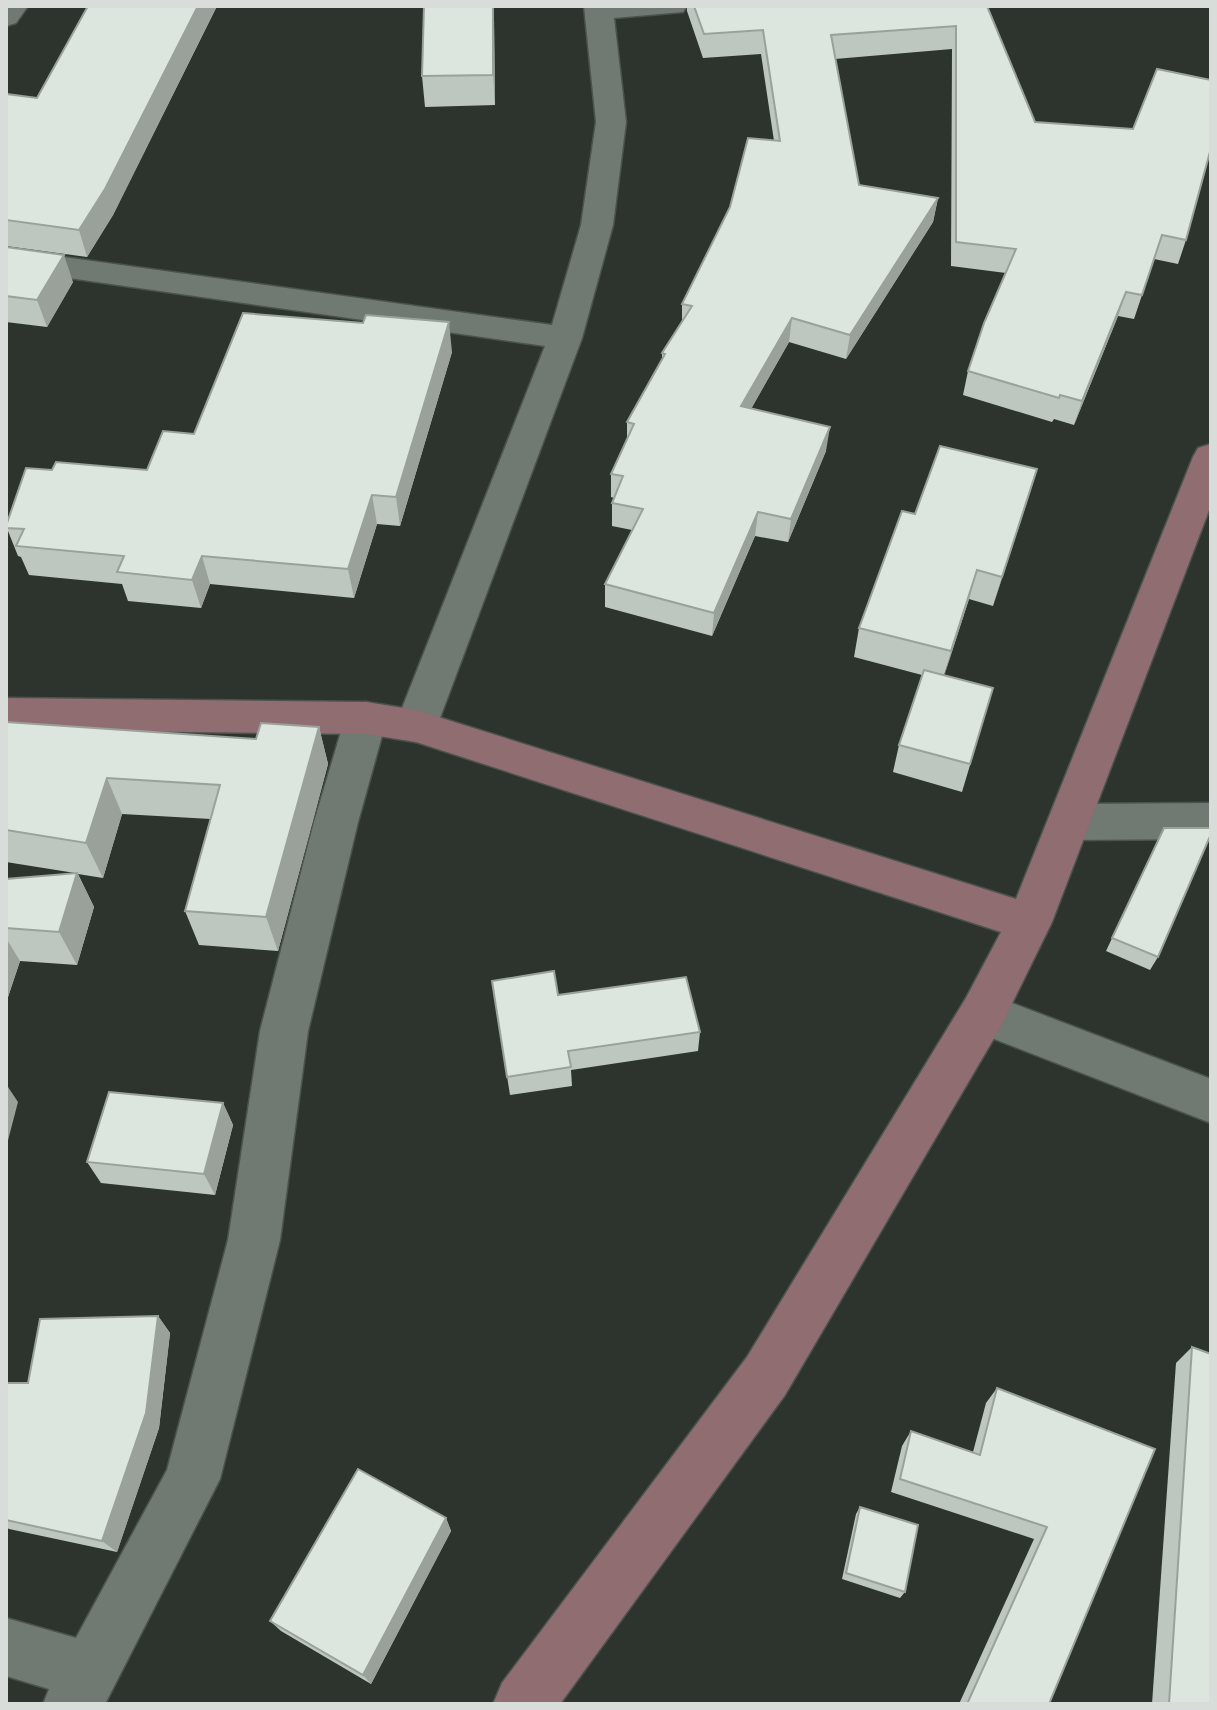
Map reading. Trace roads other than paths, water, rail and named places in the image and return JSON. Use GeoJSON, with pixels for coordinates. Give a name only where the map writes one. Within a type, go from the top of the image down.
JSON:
{"type":"FeatureCollection","features":[{"type":"Feature","properties":{"kind":"street"},"geometry":{"type":"LineString","coordinates":[[6,17],[14,6]]}},
{"type":"Feature","properties":{"kind":"street"},"geometry":{"type":"LineString","coordinates":[[416,726],[565,338],[597,225],[611,122],[599,8],[673,6]]}},
{"type":"Feature","properties":{"kind":"street"},"geometry":{"type":"LineString","coordinates":[[6,259],[565,338]]}},
{"type":"Feature","properties":{"kind":"street"},"geometry":{"type":"LineString","coordinates":[[523,1704],[766,1376],[983,1013],[1029,922],[1211,457]]}},
{"type":"Feature","properties":{"kind":"street"},"geometry":{"type":"LineString","coordinates":[[6,714],[366,718],[416,726],[1029,922]]}},
{"type":"Feature","properties":{"kind":"street"},"geometry":{"type":"LineString","coordinates":[[6,1647],[81,1688],[192,1479],[254,1240],[284,1031],[336,822],[366,718]]}},
{"type":"Feature","properties":{"kind":"street"},"geometry":{"type":"LineString","coordinates":[[1070,822],[1211,821]]}},
{"type":"Feature","properties":{"kind":"street"},"geometry":{"type":"LineString","coordinates":[[983,1013],[1211,1101]]}}]}
